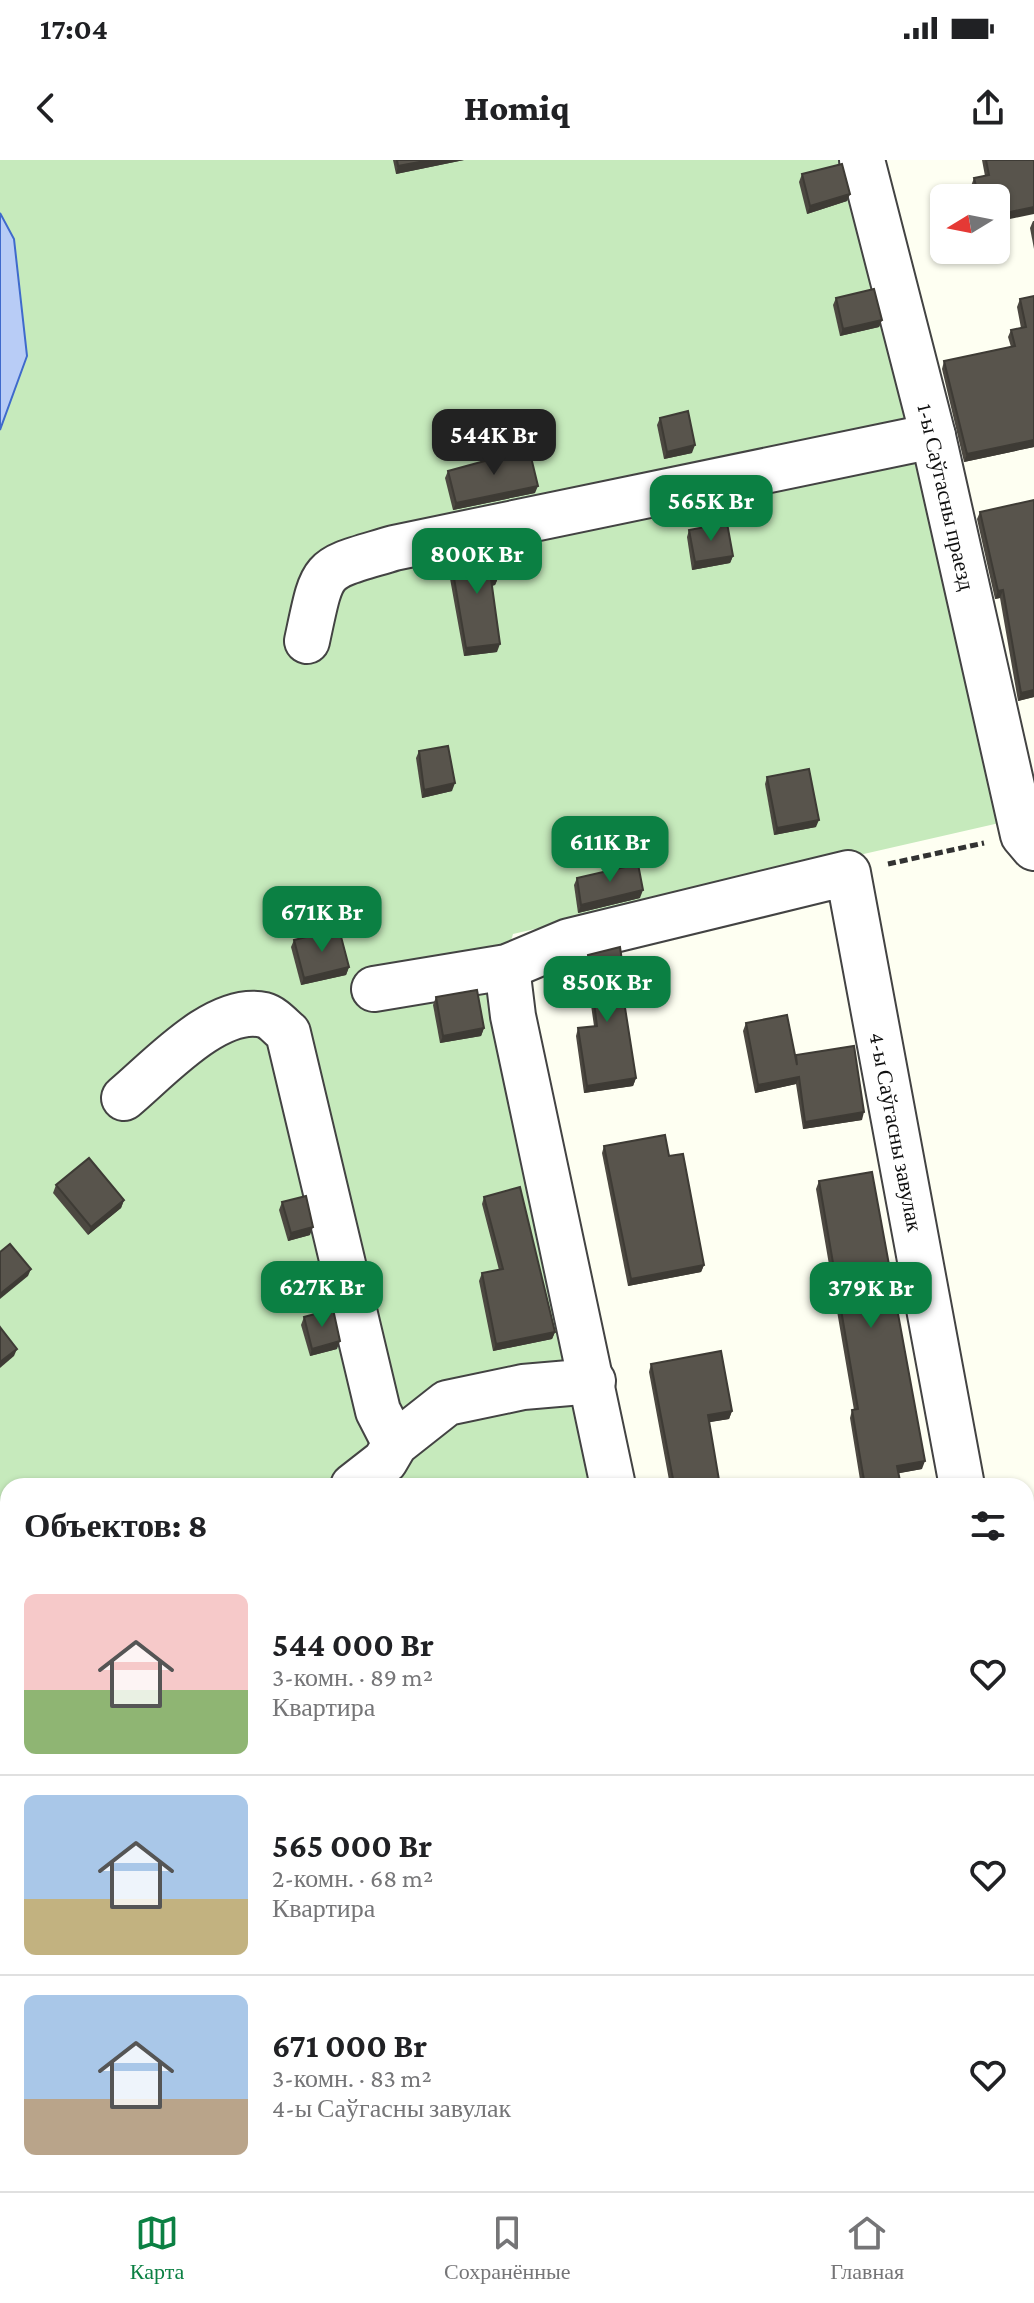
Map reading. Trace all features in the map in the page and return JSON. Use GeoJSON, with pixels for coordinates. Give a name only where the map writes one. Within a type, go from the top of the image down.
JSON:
{"type":"FeatureCollection","features":[{"type":"Feature","properties":{"kind":"street","name":"1-ы Саўгасны праезд"},"geometry":{"type":"LineString","coordinates":[[862,160],[933,436],[1029,842]]}},
{"type":"Feature","properties":{"kind":"street"},"geometry":{"type":"LineString","coordinates":[[307,641],[320,581],[333,566],[394,548],[933,436]]}},
{"type":"Feature","properties":{"kind":"street"},"geometry":{"type":"LineString","coordinates":[[374,989],[507,967],[569,941],[848,873]]}},
{"type":"Feature","properties":{"kind":"street","name":"4-ы Саўгасны завулак"},"geometry":{"type":"LineString","coordinates":[[848,873],[961,1478]]}},
{"type":"Feature","properties":{"kind":"street"},"geometry":{"type":"LineString","coordinates":[[507,967],[513,1016],[611,1478]]}},
{"type":"Feature","properties":{"kind":"street"},"geometry":{"type":"LineString","coordinates":[[124,1098],[206,1029],[243,1013],[267,1015],[288,1033],[378,1411],[381,1469]]}},
{"type":"Feature","properties":{"kind":"street"},"geometry":{"type":"LineString","coordinates":[[381,1469],[447,1403],[523,1387],[593,1381]]}},
{"type":"Feature","properties":{"kind":"path"},"geometry":{"type":"LineString","coordinates":[[848,873],[1029,842]]}},
{"type":"Feature","properties":{"kind":"green space"},"geometry":{"type":"Polygon","coordinates":[[[0,160],[847,160],[1008,821],[513,934],[497,989],[604,1478],[0,1478],[0,430],[27,355],[14,239],[0,213],[0,160]]]}},
{"type":"Feature","properties":{"kind":"water"},"geometry":{"type":"Polygon","coordinates":[[[0,213],[14,239],[27,356],[0,430],[0,213]]]}},
{"type":"Feature","properties":{"kind":"building"},"geometry":{"type":"Polygon","coordinates":[[[397,160],[430,160],[398,166],[397,160]]]}},
{"type":"Feature","properties":{"kind":"building"},"geometry":{"type":"Polygon","coordinates":[[[986,160],[1034,160],[1034,207],[1010,212],[1010,184],[976,184],[974,178],[989,175],[986,160]]]}},
{"type":"Feature","properties":{"kind":"building"},"geometry":{"type":"Polygon","coordinates":[[[842,164],[850,194],[810,206],[802,174],[842,164]]]}},
{"type":"Feature","properties":{"kind":"building"},"geometry":{"type":"Polygon","coordinates":[[[874,289],[882,320],[843,329],[836,298],[874,289]]]}},
{"type":"Feature","properties":{"kind":"building"},"geometry":{"type":"Polygon","coordinates":[[[1034,296],[1034,440],[967,454],[944,361],[1015,346],[1011,330],[1026,327],[1020,299],[1034,296]]]}},
{"type":"Feature","properties":{"kind":"building"},"geometry":{"type":"Polygon","coordinates":[[[688,411],[695,445],[667,452],[660,418],[688,411]]]}},
{"type":"Feature","properties":{"kind":"building"},"geometry":{"type":"Polygon","coordinates":[[[529,449],[538,486],[456,503],[448,471],[529,449]]]}},
{"type":"Feature","properties":{"kind":"building"},"geometry":{"type":"Polygon","coordinates":[[[1034,500],[1034,690],[1021,693],[1003,590],[998,591],[980,512],[1034,500]]]}},
{"type":"Feature","properties":{"kind":"building"},"geometry":{"type":"Polygon","coordinates":[[[727,523],[733,556],[695,562],[689,530],[727,523]]]}},
{"type":"Feature","properties":{"kind":"building"},"geometry":{"type":"Polygon","coordinates":[[[492,546],[498,578],[491,579],[500,644],[466,648],[450,555],[492,546]]]}},
{"type":"Feature","properties":{"kind":"building"},"geometry":{"type":"Polygon","coordinates":[[[448,746],[455,783],[424,790],[419,751],[448,746]]]}},
{"type":"Feature","properties":{"kind":"building"},"geometry":{"type":"Polygon","coordinates":[[[809,769],[819,820],[777,828],[767,777],[809,769]]]}},
{"type":"Feature","properties":{"kind":"building"},"geometry":{"type":"Polygon","coordinates":[[[638,864],[643,890],[581,905],[577,878],[638,864]]]}},
{"type":"Feature","properties":{"kind":"building"},"geometry":{"type":"Polygon","coordinates":[[[339,929],[349,967],[304,978],[294,940],[339,929]]]}},
{"type":"Feature","properties":{"kind":"building"},"geometry":{"type":"Polygon","coordinates":[[[620,947],[625,982],[621,982],[636,1078],[587,1086],[578,1028],[597,1026],[588,955],[620,947]]]}},
{"type":"Feature","properties":{"kind":"building"},"geometry":{"type":"Polygon","coordinates":[[[477,990],[484,1028],[443,1036],[436,997],[477,990]]]}},
{"type":"Feature","properties":{"kind":"building"},"geometry":{"type":"Polygon","coordinates":[[[787,1015],[797,1065],[796,1055],[854,1046],[864,1112],[805,1122],[799,1077],[758,1085],[746,1023],[787,1015]]]}},
{"type":"Feature","properties":{"kind":"building"},"geometry":{"type":"Polygon","coordinates":[[[665,1135],[669,1156],[683,1154],[704,1265],[631,1279],[604,1146],[665,1135]]]}},
{"type":"Feature","properties":{"kind":"building"},"geometry":{"type":"Polygon","coordinates":[[[89,1158],[124,1200],[91,1227],[56,1185],[89,1158]]]}},
{"type":"Feature","properties":{"kind":"building"},"geometry":{"type":"Polygon","coordinates":[[[872,1172],[925,1461],[897,1466],[899,1478],[864,1478],[852,1410],[858,1409],[819,1181],[872,1172]]]}},
{"type":"Feature","properties":{"kind":"building"},"geometry":{"type":"Polygon","coordinates":[[[520,1187],[555,1332],[496,1344],[482,1273],[503,1269],[484,1197],[520,1187]]]}},
{"type":"Feature","properties":{"kind":"building"},"geometry":{"type":"Polygon","coordinates":[[[306,1196],[313,1227],[291,1233],[282,1202],[306,1196]]]}},
{"type":"Feature","properties":{"kind":"building"},"geometry":{"type":"Polygon","coordinates":[[[10,1244],[31,1269],[0,1294],[0,1252],[10,1244]]]}},
{"type":"Feature","properties":{"kind":"building"},"geometry":{"type":"Polygon","coordinates":[[[333,1309],[340,1341],[312,1349],[304,1317],[333,1309]]]}},
{"type":"Feature","properties":{"kind":"building"},"geometry":{"type":"Polygon","coordinates":[[[0,1327],[17,1349],[0,1362],[0,1327]]]}},
{"type":"Feature","properties":{"kind":"building"},"geometry":{"type":"Polygon","coordinates":[[[721,1351],[732,1411],[708,1415],[719,1478],[673,1478],[651,1364],[721,1351]]]}}]}
